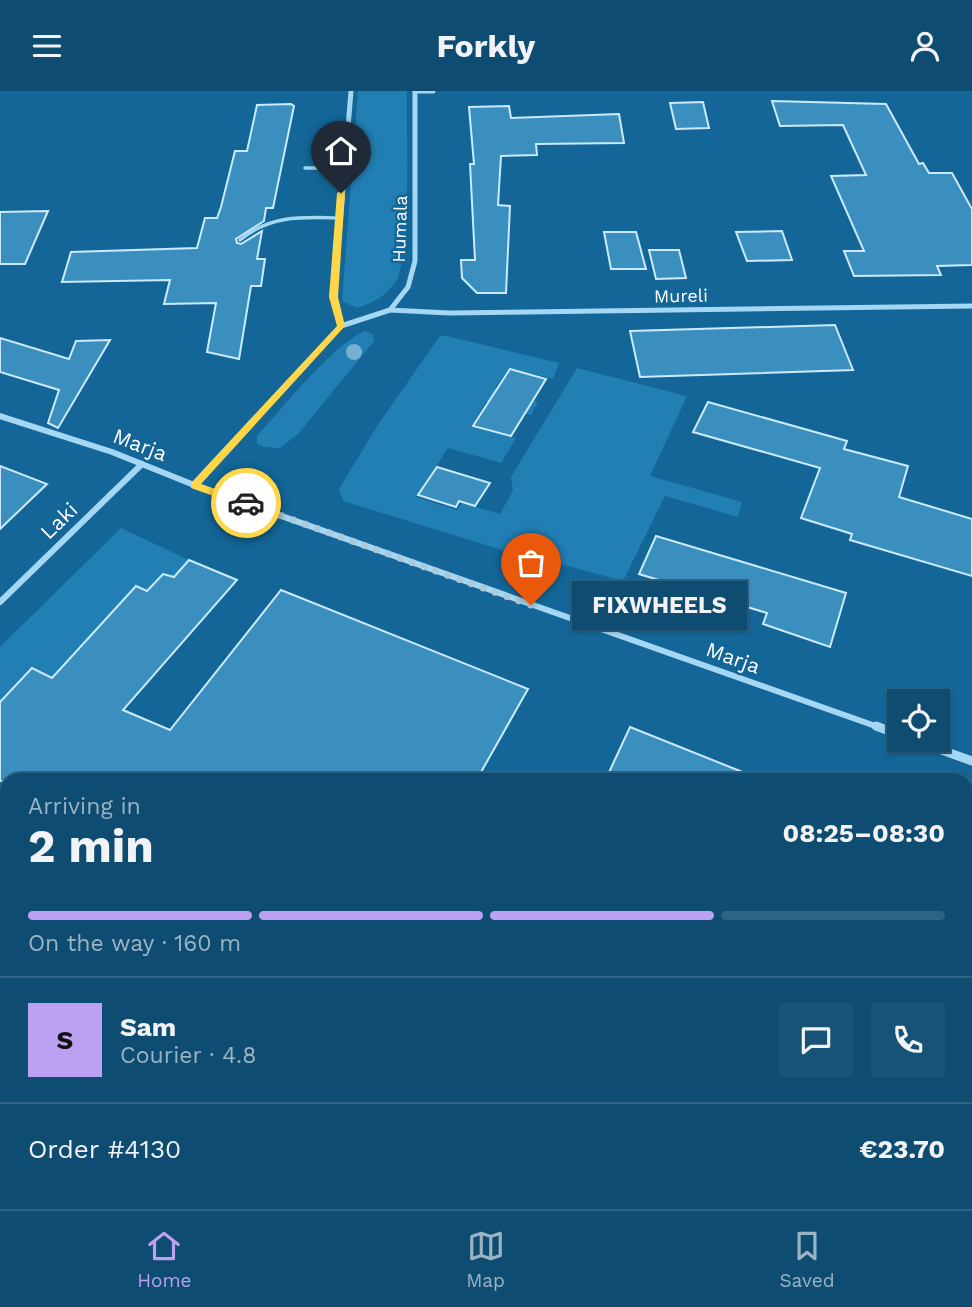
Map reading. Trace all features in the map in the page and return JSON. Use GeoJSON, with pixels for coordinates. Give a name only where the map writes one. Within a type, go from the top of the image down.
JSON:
{"type":"FeatureCollection","features":[{"type":"Feature","properties":{"kind":"street"},"geometry":{"type":"LineString","coordinates":[[341,326],[334,297],[351,91]]}},
{"type":"Feature","properties":{"kind":"street"},"geometry":{"type":"LineString","coordinates":[[415,91],[433,91]]}},
{"type":"Feature","properties":{"kind":"street","name":"Humala"},"geometry":{"type":"LineString","coordinates":[[390,310],[408,287],[415,261],[415,91]]}},
{"type":"Feature","properties":{"kind":"street","name":"Mureli"},"geometry":{"type":"LineString","coordinates":[[390,310],[449,313],[972,306]]}},
{"type":"Feature","properties":{"kind":"street"},"geometry":{"type":"LineString","coordinates":[[194,485],[341,326],[390,310]]}},
{"type":"Feature","properties":{"kind":"street","name":"Marja"},"geometry":{"type":"LineString","coordinates":[[0,417],[142,464],[194,485],[887,730]]}},
{"type":"Feature","properties":{"kind":"street","name":"Laki"},"geometry":{"type":"LineString","coordinates":[[0,602],[142,464]]}},
{"type":"Feature","properties":{"kind":"street"},"geometry":{"type":"LineString","coordinates":[[947,752],[972,761]]}},
{"type":"Feature","properties":{"kind":"lane"},"geometry":{"type":"LineString","coordinates":[[305,167],[343,167]]}},
{"type":"Feature","properties":{"kind":"lane"},"geometry":{"type":"LineString","coordinates":[[240,240],[253,227],[266,221],[339,218]]}},
{"type":"Feature","properties":{"kind":"shaded area"},"geometry":{"type":"Polygon","coordinates":[[[358,91],[407,91],[407,161],[404,245],[396,281],[379,298],[357,308],[342,301],[358,91]]]}},
{"type":"Feature","properties":{"kind":"shaded area"},"geometry":{"type":"Polygon","coordinates":[[[365,331],[373,334],[374,341],[298,434],[280,448],[263,447],[257,443],[257,436],[308,378],[338,349],[365,331]]]}},
{"type":"Feature","properties":{"kind":"shaded area"},"geometry":{"type":"Polygon","coordinates":[[[440,336],[559,363],[553,379],[509,368],[495,388],[538,402],[531,415],[486,402],[472,425],[516,438],[501,463],[448,448],[416,497],[457,510],[462,503],[500,514],[513,490],[511,477],[577,368],[687,396],[650,476],[742,502],[738,517],[665,496],[623,581],[539,558],[518,555],[343,501],[339,489],[379,423],[440,336]]]}},
{"type":"Feature","properties":{"kind":"shaded area"},"geometry":{"type":"Polygon","coordinates":[[[121,528],[189,560],[174,577],[163,574],[147,591],[136,586],[53,679],[31,669],[0,702],[0,647],[121,528]]]}},
{"type":"Feature","properties":{"kind":"building"},"geometry":{"type":"Polygon","coordinates":[[[772,101],[886,104],[919,164],[923,163],[929,173],[952,173],[972,209],[972,265],[937,266],[941,275],[854,276],[844,251],[864,251],[831,176],[866,175],[843,125],[780,126],[772,101]]]}},
{"type":"Feature","properties":{"kind":"building"},"geometry":{"type":"Polygon","coordinates":[[[703,102],[709,128],[676,129],[670,103],[703,102]]]}},
{"type":"Feature","properties":{"kind":"building"},"geometry":{"type":"Polygon","coordinates":[[[257,105],[294,106],[273,208],[266,208],[264,221],[236,239],[237,243],[241,244],[262,231],[257,259],[265,259],[261,286],[251,286],[239,359],[207,352],[216,303],[164,304],[170,280],[62,282],[71,252],[197,248],[205,218],[217,218],[235,151],[247,151],[257,105]]]}},
{"type":"Feature","properties":{"kind":"building"},"geometry":{"type":"Polygon","coordinates":[[[509,106],[511,118],[619,114],[624,143],[536,144],[537,155],[501,156],[498,205],[510,206],[506,293],[477,293],[462,278],[461,260],[475,260],[470,164],[474,164],[469,107],[509,106]]]}},
{"type":"Feature","properties":{"kind":"building"},"geometry":{"type":"Polygon","coordinates":[[[48,211],[25,264],[0,264],[0,212],[48,211]]]}},
{"type":"Feature","properties":{"kind":"building"},"geometry":{"type":"Polygon","coordinates":[[[782,231],[792,260],[747,261],[736,232],[782,231]]]}},
{"type":"Feature","properties":{"kind":"building"},"geometry":{"type":"Polygon","coordinates":[[[604,232],[636,232],[646,269],[611,269],[604,232]]]}},
{"type":"Feature","properties":{"kind":"building"},"geometry":{"type":"Polygon","coordinates":[[[649,250],[679,250],[686,278],[656,279],[649,250]]]}},
{"type":"Feature","properties":{"kind":"building"},"geometry":{"type":"Polygon","coordinates":[[[835,325],[853,370],[640,377],[630,331],[835,325]]]}},
{"type":"Feature","properties":{"kind":"building"},"geometry":{"type":"Polygon","coordinates":[[[0,338],[69,359],[76,341],[110,340],[58,428],[48,423],[59,390],[0,372],[0,338]]]}},
{"type":"Feature","properties":{"kind":"building"},"geometry":{"type":"Polygon","coordinates":[[[510,369],[546,379],[511,436],[473,426],[510,369]]]}},
{"type":"Feature","properties":{"kind":"building"},"geometry":{"type":"Polygon","coordinates":[[[708,402],[847,441],[844,449],[908,466],[899,497],[972,519],[972,576],[850,540],[852,534],[801,518],[820,468],[693,432],[708,402]]]}},
{"type":"Feature","properties":{"kind":"building"},"geometry":{"type":"Polygon","coordinates":[[[0,466],[47,484],[0,529],[0,466]]]}},
{"type":"Feature","properties":{"kind":"building"},"geometry":{"type":"Polygon","coordinates":[[[437,467],[490,483],[475,506],[459,501],[456,507],[418,495],[437,467]]]}},
{"type":"Feature","properties":{"kind":"building"},"geometry":{"type":"Polygon","coordinates":[[[656,536],[846,593],[830,647],[763,624],[767,613],[639,574],[656,536]]]}},
{"type":"Feature","properties":{"kind":"building"},"geometry":{"type":"Polygon","coordinates":[[[189,560],[237,580],[123,710],[170,730],[281,590],[528,689],[481,773],[0,773],[0,702],[32,668],[52,678],[136,586],[147,591],[163,574],[174,577],[189,560]]]}},
{"type":"Feature","properties":{"kind":"building"},"geometry":{"type":"Polygon","coordinates":[[[630,727],[745,773],[609,773],[630,727]]]}},
{"type":"Feature","properties":{"kind":"way so far"},"geometry":{"type":"LineString","coordinates":[[246,503],[531,605]]}},
{"type":"Feature","properties":{"kind":"place","name":"FIXWHEELS"},"geometry":{"type":"Point","coordinates":[531,605]}},
{"type":"Feature","properties":{"kind":"route"},"geometry":{"type":"LineString","coordinates":[[246,503],[194,485],[341,326],[334,297],[341,193]]}}]}
